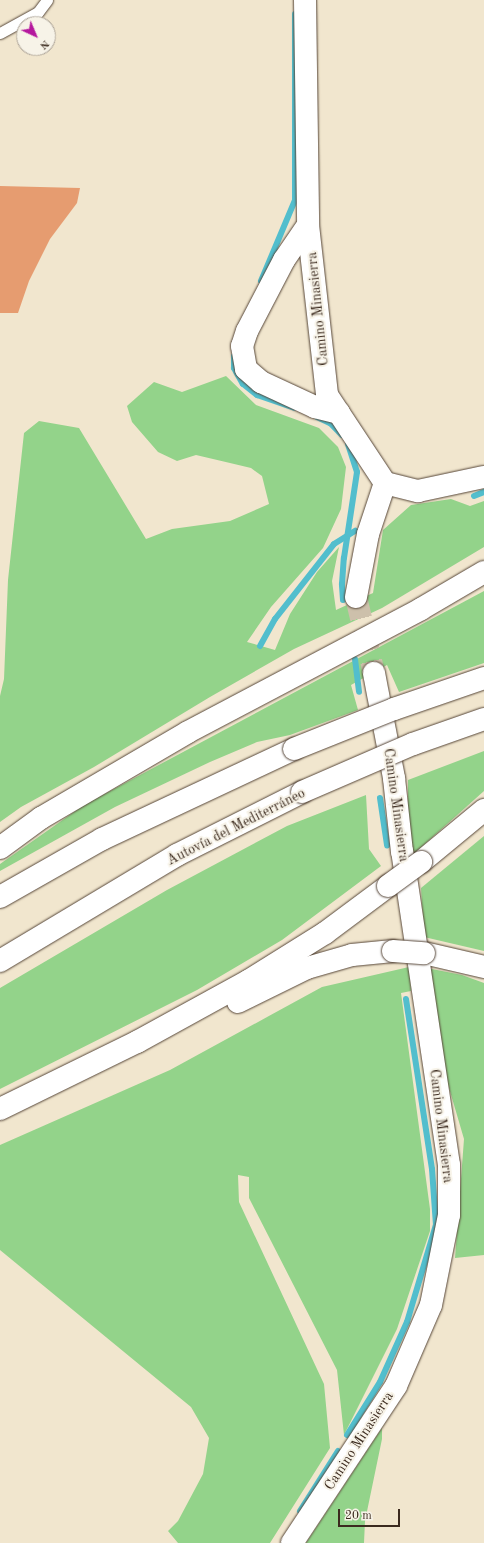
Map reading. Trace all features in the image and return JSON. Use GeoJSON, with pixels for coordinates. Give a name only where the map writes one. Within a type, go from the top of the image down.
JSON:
{"type":"FeatureCollection","features":[{"type":"Feature","properties":{"kind":"main road","name":"Camino Minasierra"},"geometry":{"type":"LineString","coordinates":[[305,0],[308,225],[327,395],[385,483]]}},
{"type":"Feature","properties":{"kind":"main road"},"geometry":{"type":"LineString","coordinates":[[308,225],[284,260],[247,331],[242,346],[246,369],[261,382],[315,406],[339,413]]}},
{"type":"Feature","properties":{"kind":"main road"},"geometry":{"type":"LineString","coordinates":[[356,597],[368,534],[385,483],[418,491],[484,477]]}},
{"type":"Feature","properties":{"kind":"main road"},"geometry":{"type":"LineString","coordinates":[[0,848],[42,818],[188,732],[421,610],[484,572]]}},
{"type":"Feature","properties":{"kind":"main road","name":"Camino Minasierra"},"geometry":{"type":"LineString","coordinates":[[292,1543],[396,1386],[431,1305],[449,1215],[449,1165],[402,852],[394,778],[374,673]]}},
{"type":"Feature","properties":{"kind":"main road"},"geometry":{"type":"LineString","coordinates":[[0,896],[102,839],[294,749],[394,709],[484,678]]}},
{"type":"Feature","properties":{"kind":"main road","name":"Autovía del Mediterráneo"},"geometry":{"type":"LineString","coordinates":[[0,961],[176,855],[302,792],[413,744],[484,718]]}},
{"type":"Feature","properties":{"kind":"main road"},"geometry":{"type":"LineString","coordinates":[[0,1109],[149,1036],[248,981],[325,933],[421,862],[484,810]]}},
{"type":"Feature","properties":{"kind":"main road"},"geometry":{"type":"LineString","coordinates":[[149,1036],[198,1023],[307,968],[352,955],[393,951],[424,953],[484,967]]}},
{"type":"Feature","properties":{"kind":"lane"},"geometry":{"type":"LineString","coordinates":[[0,33],[38,12],[47,0]]}},
{"type":"Feature","properties":{"kind":"green space"},"geometry":{"type":"Polygon","coordinates":[[[226,376],[256,405],[319,428],[338,447],[346,467],[341,509],[323,548],[271,607],[247,642],[275,650],[290,614],[317,572],[339,547],[332,581],[336,610],[373,593],[383,530],[411,505],[451,499],[470,506],[484,501],[484,547],[382,608],[294,649],[210,697],[94,767],[21,807],[0,822],[0,696],[4,679],[8,580],[24,433],[39,421],[79,428],[146,539],[172,529],[230,521],[269,504],[262,476],[251,468],[196,455],[177,461],[158,452],[132,422],[127,406],[154,382],[182,392],[226,376]]]}},
{"type":"Feature","properties":{"kind":"green space"},"geometry":{"type":"Polygon","coordinates":[[[484,591],[484,663],[399,692],[387,665],[351,685],[358,710],[290,735],[257,742],[210,762],[115,807],[0,871],[0,864],[84,805],[484,591]]]}},
{"type":"Feature","properties":{"kind":"green space"},"geometry":{"type":"Polygon","coordinates":[[[484,751],[484,791],[408,859],[408,780],[484,751]]]}},
{"type":"Feature","properties":{"kind":"green space"},"geometry":{"type":"Polygon","coordinates":[[[366,795],[369,849],[381,866],[282,940],[197,990],[0,1089],[0,988],[167,890],[287,826],[366,795]]]}},
{"type":"Feature","properties":{"kind":"green space"},"geometry":{"type":"Polygon","coordinates":[[[484,836],[484,951],[424,937],[421,888],[484,836]]]}},
{"type":"Feature","properties":{"kind":"green space"},"geometry":{"type":"Polygon","coordinates":[[[409,967],[411,991],[401,993],[430,1209],[430,1231],[397,1329],[344,1435],[337,1370],[249,1198],[249,1177],[238,1175],[239,1202],[324,1384],[330,1448],[270,1543],[178,1543],[168,1531],[178,1521],[203,1474],[209,1438],[191,1407],[0,1250],[0,1145],[170,1070],[322,987],[409,967]]]}},
{"type":"Feature","properties":{"kind":"green space"},"geometry":{"type":"Polygon","coordinates":[[[427,968],[462,975],[484,983],[484,1255],[455,1258],[464,1139],[447,1081],[427,968]]]}},
{"type":"Feature","properties":{"kind":"green space"},"geometry":{"type":"Polygon","coordinates":[[[382,1428],[382,1439],[365,1521],[364,1543],[306,1543],[382,1428]]]}},
{"type":"Feature","properties":{"kind":"building"},"geometry":{"type":"Polygon","coordinates":[[[0,186],[80,188],[77,203],[50,239],[29,281],[18,313],[0,313],[0,186]]]}},
{"type":"Feature","properties":{"kind":"waterway"},"geometry":{"type":"LineString","coordinates":[[261,281],[295,200],[295,14]]}},
{"type":"Feature","properties":{"kind":"waterway"},"geometry":{"type":"LineString","coordinates":[[234,356],[234,368],[243,384],[257,395],[294,408]]}},
{"type":"Feature","properties":{"kind":"waterway"},"geometry":{"type":"LineString","coordinates":[[317,417],[330,423],[342,435]]}},
{"type":"Feature","properties":{"kind":"waterway"},"geometry":{"type":"LineString","coordinates":[[343,600],[342,584],[344,558],[357,472],[348,444]]}},
{"type":"Feature","properties":{"kind":"waterway"},"geometry":{"type":"LineString","coordinates":[[474,496],[484,492]]}},
{"type":"Feature","properties":{"kind":"waterway"},"geometry":{"type":"LineString","coordinates":[[260,646],[275,619],[334,544],[355,531]]}},
{"type":"Feature","properties":{"kind":"waterway"},"geometry":{"type":"LineString","coordinates":[[355,659],[359,692]]}},
{"type":"Feature","properties":{"kind":"waterway"},"geometry":{"type":"LineString","coordinates":[[380,798],[387,845]]}},
{"type":"Feature","properties":{"kind":"waterway"},"geometry":{"type":"LineString","coordinates":[[347,1435],[380,1382],[407,1322],[436,1225],[432,1169],[406,999]]}},
{"type":"Feature","properties":{"kind":"waterway"},"geometry":{"type":"LineString","coordinates":[[300,1511],[338,1451]]}},
{"type":"Feature","properties":{"kind":"tunnel"},"geometry":{"type":"LineString","coordinates":[[356,597],[374,673]]}}]}
